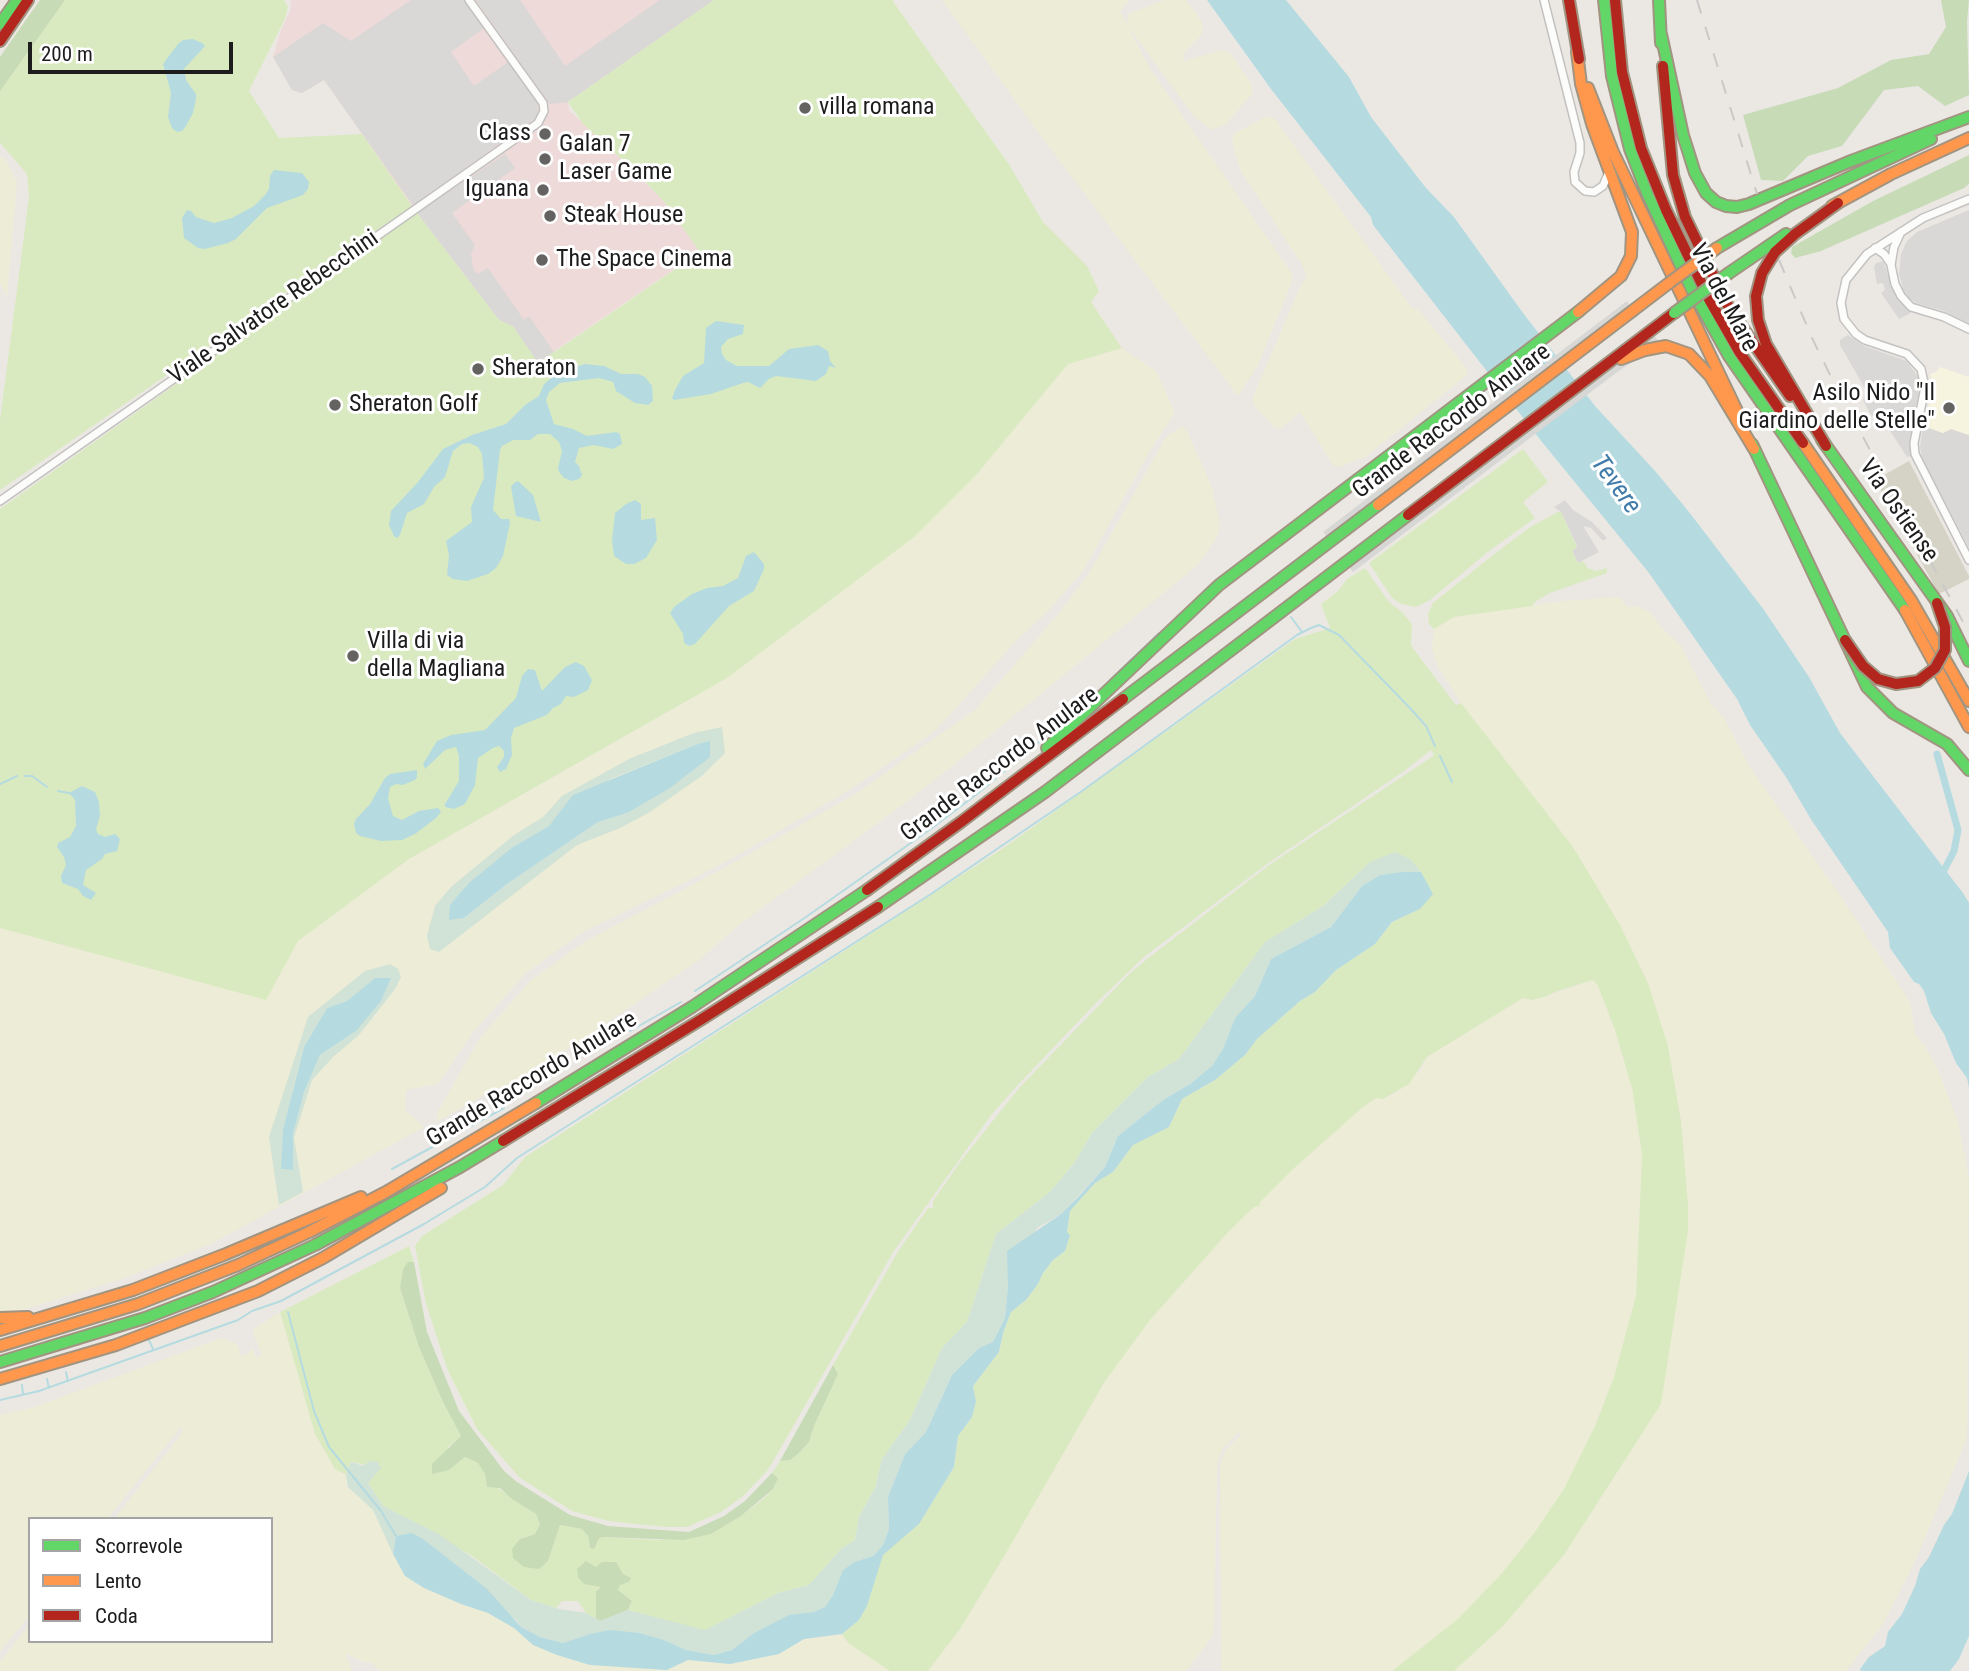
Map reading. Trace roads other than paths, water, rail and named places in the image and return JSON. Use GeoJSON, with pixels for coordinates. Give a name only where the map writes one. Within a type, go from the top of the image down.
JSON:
{"type":"FeatureCollection","features":[{"type":"Feature","properties":{"kind":"main road"},"geometry":{"type":"LineString","coordinates":[[0,24],[17,0]]}},
{"type":"Feature","properties":{"kind":"main road"},"geometry":{"type":"LineString","coordinates":[[0,41],[28,0]]}},
{"type":"Feature","properties":{"kind":"main road"},"geometry":{"type":"LineString","coordinates":[[1007,788],[1195,605],[1250,560],[1611,287],[1627,267],[1633,240],[1628,217],[1588,113],[1569,0]]}},
{"type":"Feature","properties":{"kind":"main road","name":"Via del Mare"},"geometry":{"type":"LineString","coordinates":[[1604,0],[1613,83],[1630,149],[1647,193],[1691,288],[1729,356],[1912,620],[1969,727]]}},
{"type":"Feature","properties":{"kind":"main road","name":"Via del Mare"},"geometry":{"type":"LineString","coordinates":[[1615,0],[1622,72],[1641,148],[1662,201],[1710,301],[1740,354],[1911,600],[1969,701]]}},
{"type":"Feature","properties":{"kind":"main road","name":"Via Ostiense"},"geometry":{"type":"LineString","coordinates":[[1659,0],[1673,175],[1685,217],[1706,264],[1735,319],[1951,621],[1969,661]]}},
{"type":"Feature","properties":{"kind":"main road"},"geometry":{"type":"LineString","coordinates":[[1661,34],[1693,167],[1706,192],[1716,202],[1726,206],[1749,204],[1851,161],[1969,119]]}},
{"type":"Feature","properties":{"kind":"main road"},"geometry":{"type":"LineString","coordinates":[[1577,52],[1591,99],[1613,152],[1793,527],[1859,673],[1878,700],[1897,716],[1943,741],[1960,756],[1969,770]]}},
{"type":"Feature","properties":{"kind":"main road","name":"Grande Raccordo Anulare"},"geometry":{"type":"LineString","coordinates":[[0,1346],[96,1319],[189,1285],[309,1232],[410,1178],[579,1077],[780,950],[890,874],[1717,248],[1800,200],[1969,119]]}},
{"type":"Feature","properties":{"kind":"main road","name":"Grande Raccordo Anulare"},"geometry":{"type":"LineString","coordinates":[[0,1362],[102,1333],[235,1283],[359,1223],[513,1137],[795,961],[950,859],[1045,792],[1728,273],[1838,203],[1969,138]]}},
{"type":"Feature","properties":{"kind":"main road"},"geometry":{"type":"LineString","coordinates":[[1826,446],[1766,344],[1758,320],[1756,296],[1762,272],[1775,252],[1801,229],[1838,203]]}},
{"type":"Feature","properties":{"kind":"main road"},"geometry":{"type":"LineString","coordinates":[[1592,375],[1626,356],[1662,346],[1685,351],[1704,367],[1754,449]]}},
{"type":"Feature","properties":{"kind":"main road"},"geometry":{"type":"LineString","coordinates":[[1846,640],[1863,666],[1878,679],[1900,684],[1918,681],[1936,668],[1945,650],[1945,627],[1937,603]]}},
{"type":"Feature","properties":{"kind":"main road","name":"Grande Raccordo Anulare"},"geometry":{"type":"LineString","coordinates":[[0,1379],[80,1356],[189,1319],[289,1276],[418,1202],[513,1137]]}},
{"type":"Feature","properties":{"kind":"main road"},"geometry":{"type":"LineString","coordinates":[[0,1330],[87,1305],[197,1266],[410,1178]]}},
{"type":"Feature","properties":{"kind":"main road"},"geometry":{"type":"LineString","coordinates":[[0,1318],[37,1316],[87,1305]]}},
{"type":"Feature","properties":{"kind":"main road"},"geometry":{"type":"LineString","coordinates":[[0,1387],[33,1378],[80,1356]]}},
{"type":"Feature","properties":{"kind":"street","name":"Viale Salvatore Rebecchini"},"geometry":{"type":"LineString","coordinates":[[0,502],[538,123],[544,111],[543,103],[469,0]]}},
{"type":"Feature","properties":{"kind":"street"},"geometry":{"type":"LineString","coordinates":[[1544,0],[1580,143],[1574,182],[1585,191],[1594,192],[1604,186],[1609,172]]}},
{"type":"Feature","properties":{"kind":"street"},"geometry":{"type":"LineString","coordinates":[[1969,199],[1929,215],[1874,248],[1858,262],[1846,280],[1841,296],[1842,312],[1848,325],[1859,337],[1907,354],[1920,367],[1925,382],[1914,451],[1969,560]]}},
{"type":"Feature","properties":{"kind":"street"},"geometry":{"type":"LineString","coordinates":[[1891,265],[1894,247],[1902,231]]}},
{"type":"Feature","properties":{"kind":"street"},"geometry":{"type":"LineString","coordinates":[[1874,248],[1884,254],[1891,265],[1899,293],[1911,307],[1944,317],[1969,330]]}},
{"type":"Feature","properties":{"kind":"water","name":"Tevere"},"geometry":{"type":"Polygon","coordinates":[[[1207,0],[1286,0],[1349,77],[1371,117],[1426,188],[1454,217],[1595,406],[1656,472],[1764,610],[1809,677],[1840,733],[1963,893],[1969,903],[1969,1088],[1967,1078],[1956,1063],[1944,1034],[1931,1013],[1924,991],[1914,982],[1890,948],[1888,932],[1812,821],[1750,725],[1737,699],[1649,573],[1542,442],[1373,225],[1371,217],[1271,89],[1207,0]]]}},
{"type":"Feature","properties":{"kind":"water"},"geometry":{"type":"Polygon","coordinates":[[[193,39],[205,46],[184,69],[186,80],[196,94],[196,99],[186,126],[177,132],[172,128],[168,117],[171,93],[163,64],[178,44],[183,40],[193,39]]]}},
{"type":"Feature","properties":{"kind":"water"},"geometry":{"type":"Polygon","coordinates":[[[274,170],[302,173],[309,182],[308,189],[303,195],[267,208],[236,239],[228,243],[205,249],[198,248],[184,238],[182,218],[187,210],[196,217],[214,223],[232,218],[254,206],[265,195],[274,170]]]}},
{"type":"Feature","properties":{"kind":"water"},"geometry":{"type":"Polygon","coordinates":[[[716,321],[744,325],[743,334],[728,339],[721,347],[726,360],[737,366],[769,366],[789,349],[818,345],[828,351],[830,361],[836,368],[829,366],[826,374],[816,381],[776,376],[760,388],[748,382],[711,394],[674,400],[672,398],[675,390],[683,376],[704,363],[706,328],[716,321]]]}},
{"type":"Feature","properties":{"kind":"water"},"geometry":{"type":"Polygon","coordinates":[[[585,364],[604,366],[621,374],[638,374],[645,377],[652,386],[653,401],[648,405],[635,403],[616,391],[613,382],[599,378],[560,383],[549,392],[546,400],[554,424],[587,436],[616,432],[620,434],[622,444],[613,449],[594,445],[579,448],[575,462],[582,475],[572,481],[559,472],[562,451],[559,442],[550,434],[538,434],[530,440],[513,440],[502,446],[493,510],[501,519],[509,519],[510,523],[503,556],[496,568],[488,574],[467,581],[453,579],[447,575],[449,555],[446,541],[472,522],[471,507],[484,478],[482,454],[478,447],[469,443],[462,444],[453,451],[445,477],[434,487],[424,504],[407,513],[400,535],[397,538],[394,536],[389,525],[391,511],[443,449],[472,435],[506,424],[525,405],[539,396],[544,384],[550,379],[567,369],[585,364]]]}},
{"type":"Feature","properties":{"kind":"water"},"geometry":{"type":"Polygon","coordinates":[[[518,481],[533,495],[541,522],[516,516],[511,487],[518,481]]]}},
{"type":"Feature","properties":{"kind":"water"},"geometry":{"type":"Polygon","coordinates":[[[635,500],[641,504],[641,520],[655,518],[657,540],[646,558],[634,564],[626,564],[614,556],[612,540],[615,513],[635,500]]]}},
{"type":"Feature","properties":{"kind":"water"},"geometry":{"type":"Polygon","coordinates":[[[754,552],[764,564],[764,569],[754,591],[729,606],[695,644],[689,646],[684,643],[683,634],[670,613],[674,607],[692,594],[723,586],[738,578],[746,556],[754,552]]]}},
{"type":"Feature","properties":{"kind":"water"},"geometry":{"type":"Polygon","coordinates":[[[576,662],[584,666],[592,680],[588,690],[574,697],[566,696],[561,704],[547,715],[514,728],[511,738],[512,755],[506,769],[500,772],[497,767],[504,757],[504,751],[499,746],[493,748],[478,758],[475,785],[465,804],[454,809],[445,807],[459,781],[459,756],[456,747],[445,750],[425,769],[423,764],[437,741],[451,735],[485,730],[516,698],[522,676],[528,669],[535,670],[542,691],[565,667],[576,662]]]}},
{"type":"Feature","properties":{"kind":"water"},"geometry":{"type":"Polygon","coordinates":[[[710,741],[710,757],[670,788],[627,813],[598,822],[507,884],[464,918],[449,920],[450,905],[469,883],[513,847],[549,826],[573,795],[710,741]]]}},
{"type":"Feature","properties":{"kind":"water"},"geometry":{"type":"Polygon","coordinates":[[[417,770],[415,780],[390,787],[388,798],[393,816],[402,820],[419,811],[438,808],[441,812],[436,818],[402,840],[381,841],[356,833],[356,819],[370,804],[385,778],[390,774],[417,770]]]}},
{"type":"Feature","properties":{"kind":"water"},"geometry":{"type":"Polygon","coordinates":[[[82,786],[95,792],[99,802],[100,816],[96,829],[98,834],[105,837],[115,834],[120,839],[117,851],[105,854],[86,870],[83,885],[96,893],[91,900],[83,896],[78,889],[62,883],[61,876],[66,865],[57,847],[58,843],[70,837],[76,826],[75,800],[69,793],[82,786]]]}},
{"type":"Feature","properties":{"kind":"water"},"geometry":{"type":"Polygon","coordinates":[[[1421,872],[1433,894],[1420,909],[1392,922],[1375,944],[1336,970],[1315,992],[1300,1001],[1257,1039],[1245,1055],[1215,1080],[1182,1099],[1169,1127],[1133,1145],[1113,1172],[1095,1183],[1070,1211],[1067,1232],[1070,1235],[1065,1251],[1053,1260],[1026,1300],[1011,1312],[999,1352],[973,1386],[976,1402],[972,1417],[958,1436],[954,1467],[919,1524],[883,1555],[867,1606],[859,1620],[842,1634],[804,1639],[779,1654],[730,1664],[688,1660],[667,1670],[590,1665],[533,1645],[514,1628],[488,1613],[424,1588],[405,1576],[393,1554],[396,1536],[412,1533],[487,1589],[521,1627],[540,1637],[563,1643],[610,1630],[639,1633],[686,1650],[714,1655],[732,1650],[754,1633],[789,1615],[814,1612],[825,1607],[843,1570],[854,1562],[873,1556],[883,1545],[889,1529],[888,1497],[905,1454],[926,1432],[952,1375],[979,1348],[993,1342],[1005,1318],[1007,1251],[1061,1214],[1079,1196],[1105,1167],[1118,1136],[1212,1066],[1223,1049],[1235,1018],[1255,996],[1271,959],[1331,927],[1362,886],[1380,875],[1421,872]]]}},
{"type":"Feature","properties":{"kind":"water"},"geometry":{"type":"Polygon","coordinates":[[[375,978],[391,978],[381,1001],[356,1031],[320,1055],[304,1092],[293,1134],[293,1170],[281,1169],[283,1130],[304,1047],[327,1008],[347,1001],[375,978]]]}},
{"type":"Feature","properties":{"kind":"water"},"geometry":{"type":"Polygon","coordinates":[[[1969,1471],[1969,1636],[1959,1659],[1950,1671],[1861,1671],[1869,1657],[1885,1646],[1888,1632],[1902,1614],[1920,1569],[1952,1514],[1969,1471]]]}},
{"type":"Feature","properties":{"kind":"waterway"},"geometry":{"type":"LineString","coordinates":[[1291,617],[1302,632]]}},
{"type":"Feature","properties":{"kind":"waterway"},"geometry":{"type":"LineString","coordinates":[[0,1400],[39,1391],[238,1320],[252,1311],[281,1301],[424,1224],[485,1187],[517,1158],[931,894],[1082,791],[1297,635],[1311,628],[1319,625],[1339,635],[1426,726],[1435,746]]}},
{"type":"Feature","properties":{"kind":"waterway"},"geometry":{"type":"LineString","coordinates":[[1110,680],[1159,633]]}},
{"type":"Feature","properties":{"kind":"waterway"},"geometry":{"type":"LineString","coordinates":[[695,991],[932,828],[982,790],[1083,705]]}},
{"type":"Feature","properties":{"kind":"waterway"},"geometry":{"type":"LineString","coordinates":[[1937,754],[1958,830],[1954,851],[1941,876]]}},
{"type":"Feature","properties":{"kind":"waterway"},"geometry":{"type":"LineString","coordinates":[[1440,756],[1452,782]]}},
{"type":"Feature","properties":{"kind":"waterway"},"geometry":{"type":"LineString","coordinates":[[0,784],[17,776]]}},
{"type":"Feature","properties":{"kind":"waterway"},"geometry":{"type":"LineString","coordinates":[[25,776],[32,776],[47,787]]}},
{"type":"Feature","properties":{"kind":"waterway"},"geometry":{"type":"LineString","coordinates":[[58,791],[69,793]]}},
{"type":"Feature","properties":{"kind":"waterway"},"geometry":{"type":"LineString","coordinates":[[630,1031],[681,1002]]}},
{"type":"Feature","properties":{"kind":"waterway"},"geometry":{"type":"LineString","coordinates":[[392,1169],[504,1108]]}},
{"type":"Feature","properties":{"kind":"waterway"},"geometry":{"type":"LineString","coordinates":[[288,1312],[314,1411],[329,1447],[381,1511],[396,1536]]}},
{"type":"Feature","properties":{"kind":"waterway"},"geometry":{"type":"LineString","coordinates":[[149,1340],[153,1349]]}},
{"type":"Feature","properties":{"kind":"waterway"},"geometry":{"type":"LineString","coordinates":[[66,1372],[68,1381]]}},
{"type":"Feature","properties":{"kind":"waterway"},"geometry":{"type":"LineString","coordinates":[[47,1379],[49,1388]]}},
{"type":"Feature","properties":{"kind":"waterway"},"geometry":{"type":"LineString","coordinates":[[22,1385],[23,1394]]}},
{"type":"Feature","properties":{"kind":"railway"},"geometry":{"type":"LineString","coordinates":[[1697,0],[1757,194]]}},
{"type":"Feature","properties":{"kind":"railway"},"geometry":{"type":"LineString","coordinates":[[1779,260],[1836,387],[1969,633]]}},
{"type":"Feature","properties":{"kind":"place","name":"villa romana"},"geometry":{"type":"Point","coordinates":[805,108]}},
{"type":"Feature","properties":{"kind":"place","name":"Class"},"geometry":{"type":"Point","coordinates":[545,134]}},
{"type":"Feature","properties":{"kind":"place","name":"Galan 7 Laser Game"},"geometry":{"type":"Point","coordinates":[545,159]}},
{"type":"Feature","properties":{"kind":"place","name":"Iguana"},"geometry":{"type":"Point","coordinates":[543,190]}},
{"type":"Feature","properties":{"kind":"place","name":"Steak House"},"geometry":{"type":"Point","coordinates":[550,216]}},
{"type":"Feature","properties":{"kind":"place","name":"The Space Cinema"},"geometry":{"type":"Point","coordinates":[542,260]}},
{"type":"Feature","properties":{"kind":"place","name":"Sheraton"},"geometry":{"type":"Point","coordinates":[478,369]}},
{"type":"Feature","properties":{"kind":"place","name":"Sheraton Golf"},"geometry":{"type":"Point","coordinates":[335,405]}},
{"type":"Feature","properties":{"kind":"place","name":"Asilo Nido \"Il Giardino delle Stelle\""},"geometry":{"type":"Point","coordinates":[1949,408]}},
{"type":"Feature","properties":{"kind":"place","name":"Villa di via della Magliana"},"geometry":{"type":"Point","coordinates":[353,656]}}]}
